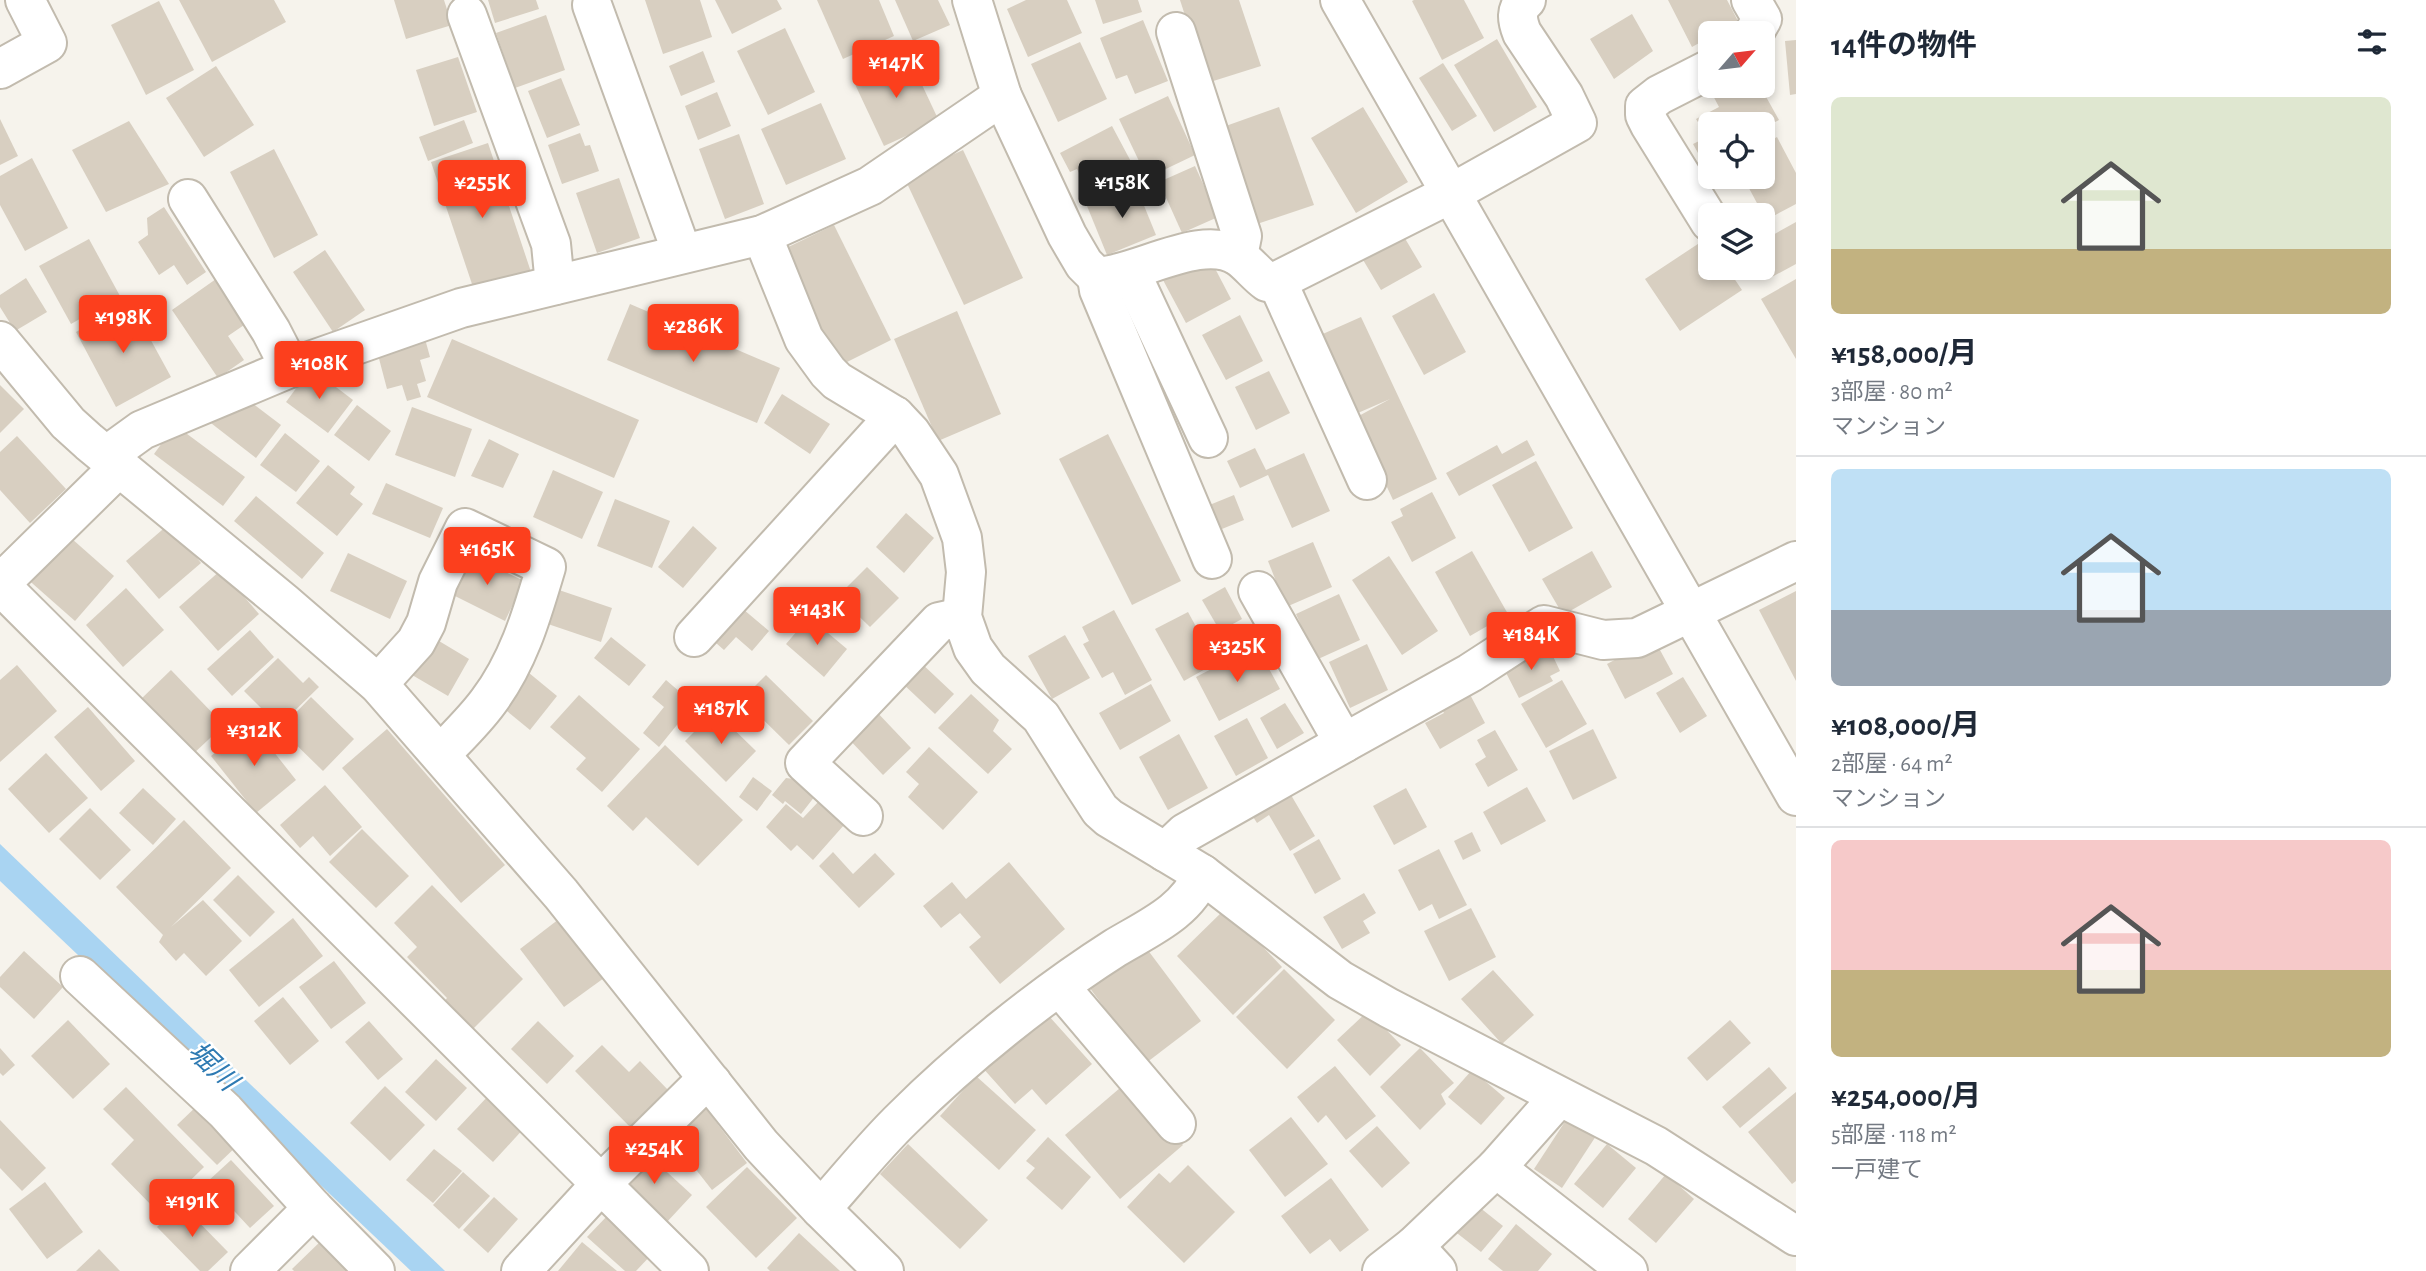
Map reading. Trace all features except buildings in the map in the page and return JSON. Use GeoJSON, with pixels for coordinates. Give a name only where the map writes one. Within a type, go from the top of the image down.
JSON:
{"type":"FeatureCollection","features":[{"type":"Feature","properties":{"kind":"street"},"geometry":{"type":"LineString","coordinates":[[0,69],[47,43],[25,0]]}},
{"type":"Feature","properties":{"kind":"street"},"geometry":{"type":"LineString","coordinates":[[972,0],[1002,96],[1068,235],[1084,264],[1113,274],[1208,438]]}},
{"type":"Feature","properties":{"kind":"street"},"geometry":{"type":"LineString","coordinates":[[1340,0],[1796,796]]}},
{"type":"Feature","properties":{"kind":"street"},"geometry":{"type":"LineString","coordinates":[[1212,559],[1099,290],[1113,274],[1203,248],[1223,250],[1238,256],[1268,282],[1277,281],[1450,194],[1577,123],[1564,96],[1522,33],[1518,11],[1526,0]]}},
{"type":"Feature","properties":{"kind":"street"},"geometry":{"type":"LineString","coordinates":[[1751,0],[1761,21]]}},
{"type":"Feature","properties":{"kind":"street"},"geometry":{"type":"LineString","coordinates":[[592,5],[682,253]]}},
{"type":"Feature","properties":{"kind":"street"},"geometry":{"type":"LineString","coordinates":[[467,15],[551,244],[555,285]]}},
{"type":"Feature","properties":{"kind":"street"},"geometry":{"type":"LineString","coordinates":[[1176,32],[1242,236],[1238,256]]}},
{"type":"Feature","properties":{"kind":"street"},"geometry":{"type":"LineString","coordinates":[[1698,75],[1659,95],[1645,106],[1645,115],[1698,203]]}},
{"type":"Feature","properties":{"kind":"street"},"geometry":{"type":"LineString","coordinates":[[689,1271],[0,584],[142,430],[290,368],[461,307],[762,234],[870,186],[1002,96]]}},
{"type":"Feature","properties":{"kind":"street"},"geometry":{"type":"LineString","coordinates":[[188,199],[271,331],[290,368]]}},
{"type":"Feature","properties":{"kind":"street"},"geometry":{"type":"LineString","coordinates":[[762,234],[811,352],[837,381],[895,416],[911,433],[939,475],[962,538],[966,572],[961,617],[973,648],[988,669],[1041,717],[1100,810],[1119,826],[1202,874],[1340,980],[1656,1146],[1796,1236]]}},
{"type":"Feature","properties":{"kind":"street"},"geometry":{"type":"LineString","coordinates":[[1277,281],[1367,480]]}},
{"type":"Feature","properties":{"kind":"street"},"geometry":{"type":"LineString","coordinates":[[0,341],[68,423],[378,684],[561,894],[761,1145],[884,1271]]}},
{"type":"Feature","properties":{"kind":"street"},"geometry":{"type":"LineString","coordinates":[[694,637],[895,416]]}},
{"type":"Feature","properties":{"kind":"street"},"geometry":{"type":"LineString","coordinates":[[378,684],[416,642],[426,623],[438,582],[465,528],[546,567],[528,628],[505,676],[474,720],[441,754]]}},
{"type":"Feature","properties":{"kind":"street"},"geometry":{"type":"LineString","coordinates":[[1165,852],[1185,833],[1470,673],[1544,625],[1603,640],[1637,638],[1796,561]]}},
{"type":"Feature","properties":{"kind":"street"},"geometry":{"type":"LineString","coordinates":[[1258,591],[1344,743]]}},
{"type":"Feature","properties":{"kind":"street"},"geometry":{"type":"LineString","coordinates":[[863,816],[805,763],[939,622],[961,617]]}},
{"type":"Feature","properties":{"kind":"street"},"geometry":{"type":"LineString","coordinates":[[821,1209],[902,1119],[960,1065],[1060,987],[1170,916],[1196,889],[1202,874]]}},
{"type":"Feature","properties":{"kind":"street"},"geometry":{"type":"LineString","coordinates":[[80,976],[225,1111],[313,1208],[376,1271]]}},
{"type":"Feature","properties":{"kind":"street"},"geometry":{"type":"LineString","coordinates":[[1060,987],[1176,1124]]}},
{"type":"Feature","properties":{"kind":"street"},"geometry":{"type":"LineString","coordinates":[[522,1271],[601,1184],[696,1090],[712,1083]]}},
{"type":"Feature","properties":{"kind":"street"},"geometry":{"type":"LineString","coordinates":[[1382,1271],[1425,1259],[1496,1168],[1559,1097]]}},
{"type":"Feature","properties":{"kind":"street"},"geometry":{"type":"LineString","coordinates":[[1496,1168],[1628,1271]]}},
{"type":"Feature","properties":{"kind":"street"},"geometry":{"type":"LineString","coordinates":[[250,1271],[313,1208]]}},
{"type":"Feature","properties":{"kind":"water","name":"堀川"},"geometry":{"type":"Polygon","coordinates":[[[0,844],[445,1271],[411,1271],[0,881],[0,844]]]}}]}
